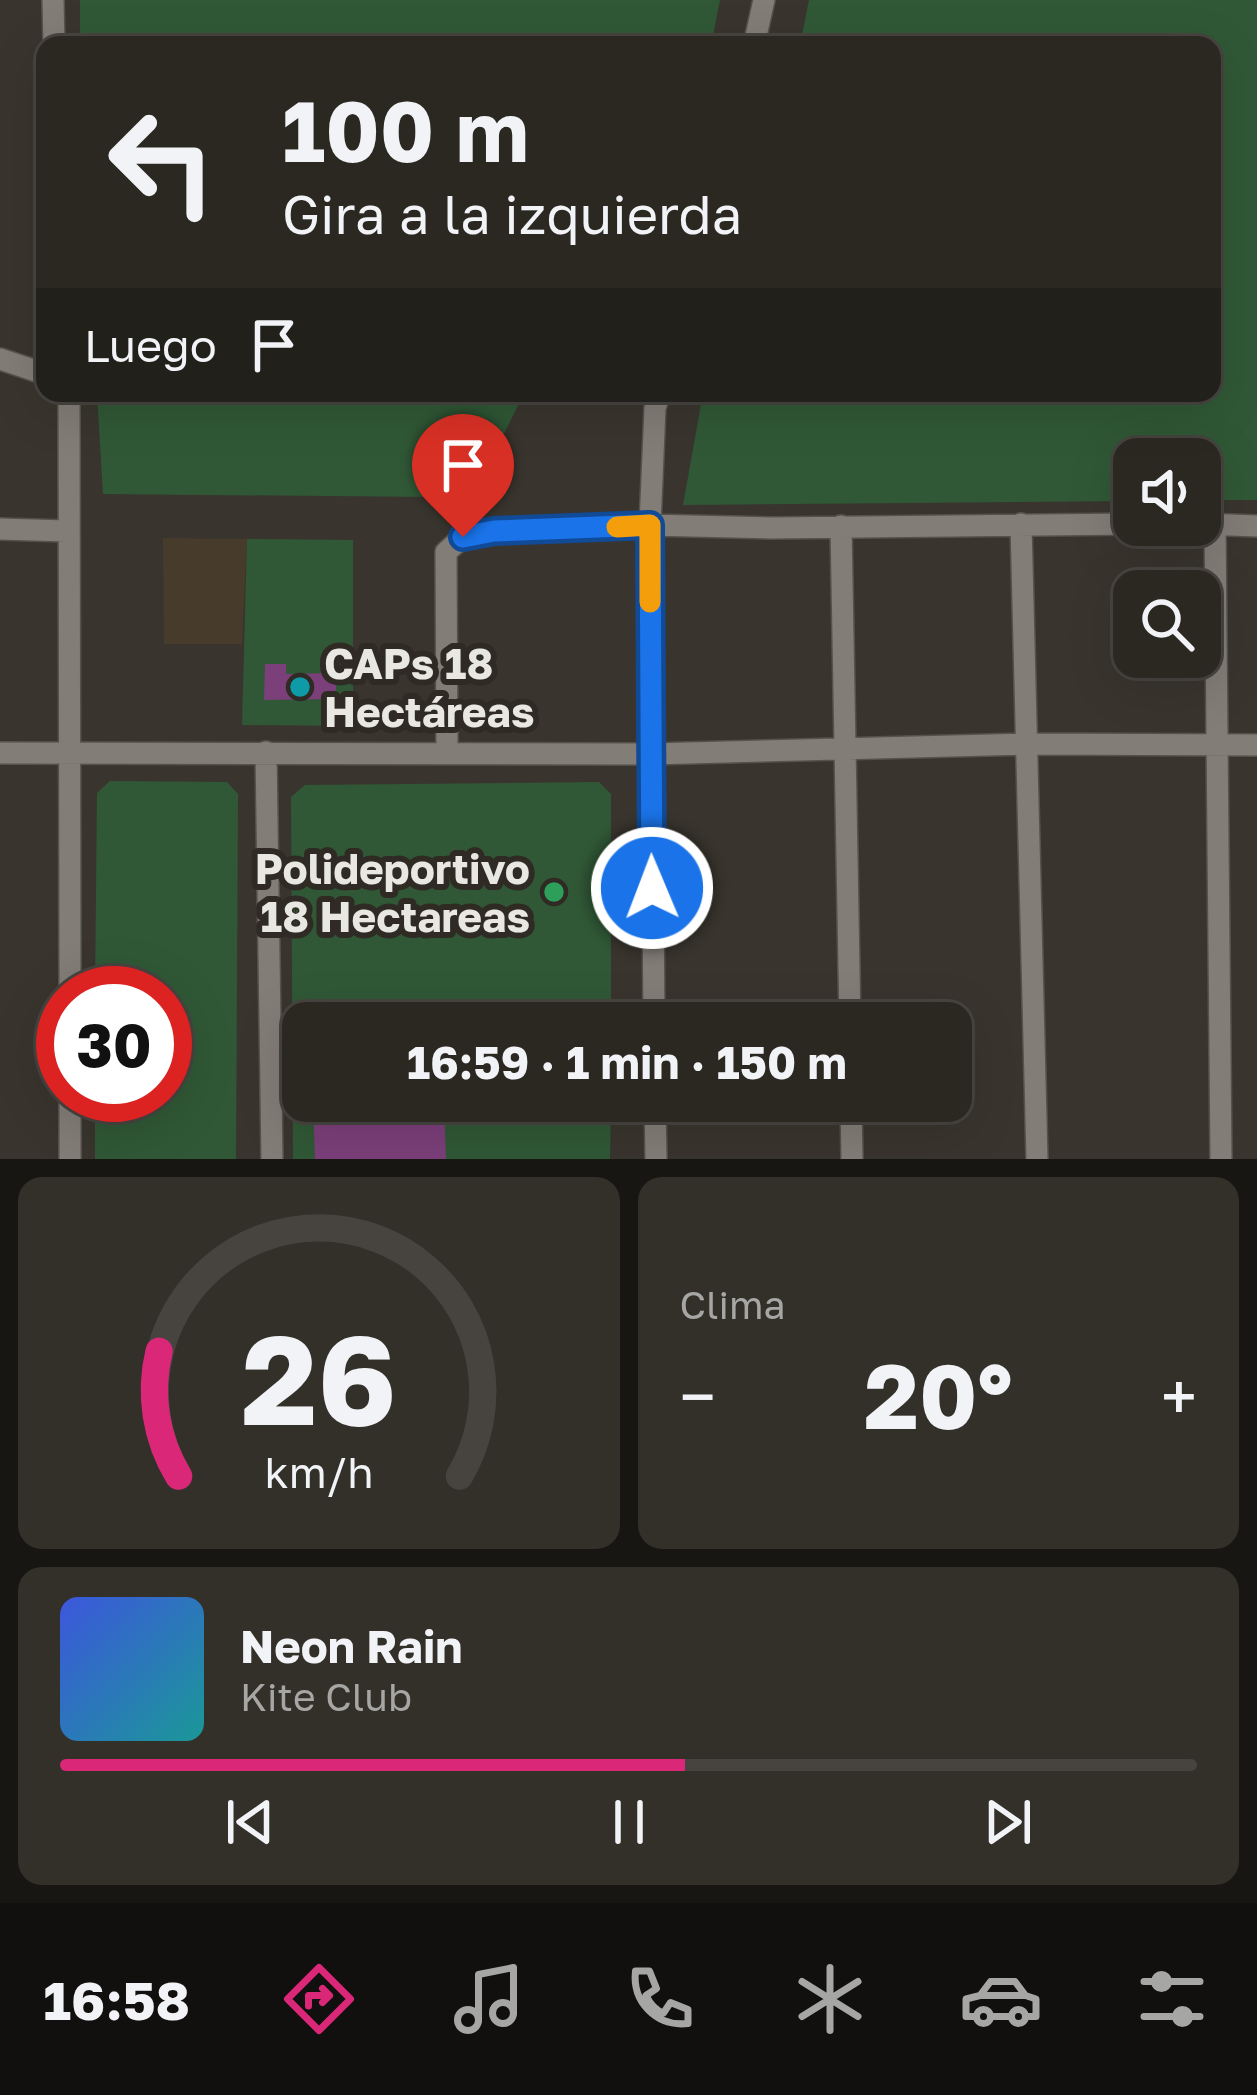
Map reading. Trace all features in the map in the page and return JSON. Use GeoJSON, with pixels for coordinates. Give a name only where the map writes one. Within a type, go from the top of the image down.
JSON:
{"type":"FeatureCollection","features":[{"type":"Feature","properties":{"kind":"street"},"geometry":{"type":"LineString","coordinates":[[53,0],[54,36]]}},
{"type":"Feature","properties":{"kind":"street"},"geometry":{"type":"LineString","coordinates":[[756,36],[764,0]]}},
{"type":"Feature","properties":{"kind":"street"},"geometry":{"type":"LineString","coordinates":[[0,359],[36,371]]}},
{"type":"Feature","properties":{"kind":"street"},"geometry":{"type":"LineString","coordinates":[[70,402],[66,531],[70,966]]}},
{"type":"Feature","properties":{"kind":"street"},"geometry":{"type":"LineString","coordinates":[[654,1002],[650,525],[657,402]]}},
{"type":"Feature","properties":{"kind":"street"},"geometry":{"type":"LineString","coordinates":[[1021,524],[1037,1159]]}},
{"type":"Feature","properties":{"kind":"street"},"geometry":{"type":"LineString","coordinates":[[447,751],[446,552],[463,537],[494,531],[650,525],[1113,524]]}},
{"type":"Feature","properties":{"kind":"street"},"geometry":{"type":"LineString","coordinates":[[1221,525],[1257,526]]}},
{"type":"Feature","properties":{"kind":"street"},"geometry":{"type":"LineString","coordinates":[[841,526],[850,1002]]}},
{"type":"Feature","properties":{"kind":"street"},"geometry":{"type":"LineString","coordinates":[[0,529],[66,531]]}},
{"type":"Feature","properties":{"kind":"street"},"geometry":{"type":"LineString","coordinates":[[1208,546],[1221,1159]]}},
{"type":"Feature","properties":{"kind":"street"},"geometry":{"type":"LineString","coordinates":[[0,753],[650,754],[1028,744],[1257,745]]}},
{"type":"Feature","properties":{"kind":"street"},"geometry":{"type":"LineString","coordinates":[[266,752],[272,1159]]}},
{"type":"Feature","properties":{"kind":"street"},"geometry":{"type":"LineString","coordinates":[[70,1122],[70,1159]]}},
{"type":"Feature","properties":{"kind":"street"},"geometry":{"type":"LineString","coordinates":[[655,1122],[656,1159]]}},
{"type":"Feature","properties":{"kind":"street"},"geometry":{"type":"LineString","coordinates":[[851,1122],[852,1159]]}},
{"type":"Feature","properties":{"kind":"shaded area"},"geometry":{"type":"Polygon","coordinates":[[[163,538],[247,539],[242,644],[164,644],[163,538]]]}},
{"type":"Feature","properties":{"kind":"green space"},"geometry":{"type":"Polygon","coordinates":[[[80,0],[720,0],[713,36],[80,36],[80,0]]]}},
{"type":"Feature","properties":{"kind":"green space"},"geometry":{"type":"Polygon","coordinates":[[[809,0],[1257,0],[1257,500],[1221,500],[1221,438],[1113,438],[1113,501],[683,505],[701,402],[1221,402],[1221,36],[802,36],[809,0]]]}},
{"type":"Feature","properties":{"kind":"green space"},"geometry":{"type":"Polygon","coordinates":[[[98,402],[520,402],[479,485],[433,497],[103,494],[98,402]]]}},
{"type":"Feature","properties":{"kind":"green space"},"geometry":{"type":"Polygon","coordinates":[[[247,539],[353,540],[353,726],[242,725],[247,539]]]}},
{"type":"Feature","properties":{"kind":"green space"},"geometry":{"type":"Polygon","coordinates":[[[110,781],[227,782],[238,794],[236,1159],[95,1159],[95,1122],[192,1122],[192,966],[95,966],[97,793],[110,781]]]}},
{"type":"Feature","properties":{"kind":"green space"},"geometry":{"type":"Polygon","coordinates":[[[599,782],[611,794],[611,1002],[292,1002],[291,797],[305,785],[599,782]]]}},
{"type":"Feature","properties":{"kind":"green space"},"geometry":{"type":"Polygon","coordinates":[[[293,1122],[611,1122],[610,1159],[293,1159],[293,1122]]]}},
{"type":"Feature","properties":{"kind":"building","name":"CAPs 18 Hectáreas"},"geometry":{"type":"Polygon","coordinates":[[[265,664],[286,664],[286,674],[336,673],[336,699],[264,700],[265,664]]]}},
{"type":"Feature","properties":{"kind":"building"},"geometry":{"type":"Polygon","coordinates":[[[314,1122],[445,1122],[446,1159],[315,1159],[314,1122]]]}},
{"type":"Feature","properties":{"kind":"slow traffic"},"geometry":{"type":"LineString","coordinates":[[617,527],[650,525],[650,602]]}},
{"type":"Feature","properties":{"kind":"place","name":"CAPs 18 Hectáreas"},"geometry":{"type":"Point","coordinates":[300,687]}},
{"type":"Feature","properties":{"kind":"place","name":"Polideportivo 18 Hectareas"},"geometry":{"type":"Point","coordinates":[554,892]}},
{"type":"Feature","properties":{"kind":"route"},"geometry":{"type":"LineString","coordinates":[[463,537],[494,531],[650,525],[652,888]]}}]}
